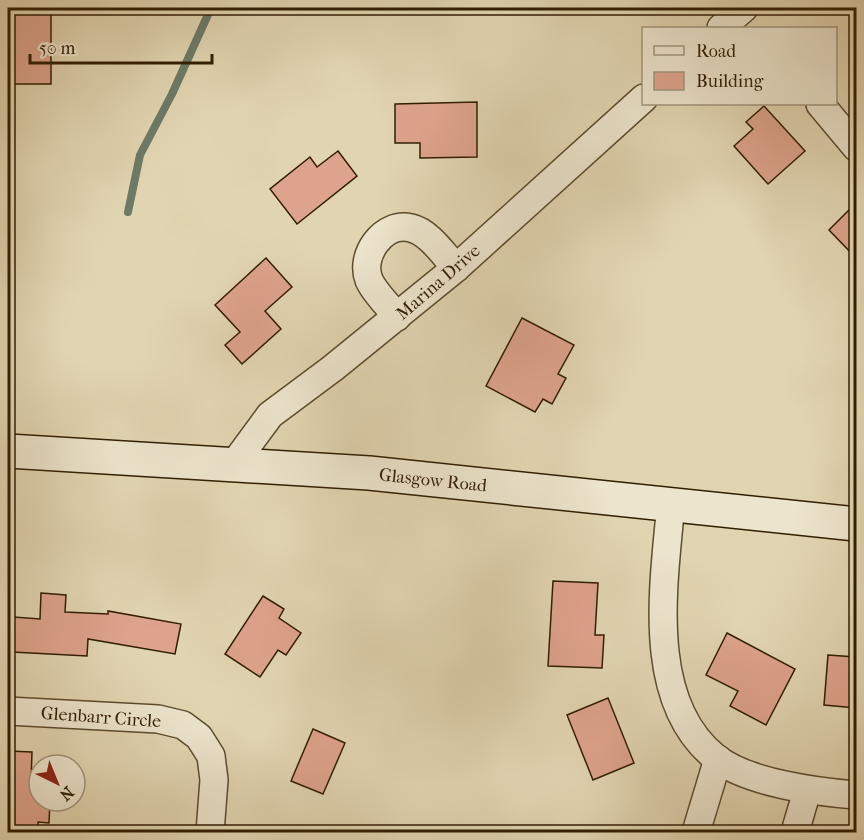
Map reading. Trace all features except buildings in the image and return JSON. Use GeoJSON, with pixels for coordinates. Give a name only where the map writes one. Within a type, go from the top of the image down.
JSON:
{"type":"FeatureCollection","features":[{"type":"Feature","properties":{"kind":"street"},"geometry":{"type":"LineString","coordinates":[[723,27],[745,13]]}},
{"type":"Feature","properties":{"kind":"street","name":"Marina Drive"},"geometry":{"type":"LineString","coordinates":[[234,464],[270,415],[397,317],[456,268],[642,100]]}},
{"type":"Feature","properties":{"kind":"street"},"geometry":{"type":"LineString","coordinates":[[821,105],[856,147]]}},
{"type":"Feature","properties":{"kind":"street"},"geometry":{"type":"LineString","coordinates":[[397,317],[369,279],[367,264],[370,248],[383,235],[399,227],[412,228],[424,234],[456,268]]}},
{"type":"Feature","properties":{"kind":"street","name":"Glasgow Road"},"geometry":{"type":"LineString","coordinates":[[8,451],[369,473],[856,524]]}},
{"type":"Feature","properties":{"kind":"street"},"geometry":{"type":"LineString","coordinates":[[671,503],[664,592],[665,644],[673,694],[691,734],[718,759],[747,773],[807,791],[856,795]]}},
{"type":"Feature","properties":{"kind":"street","name":"Glenbarr Circle"},"geometry":{"type":"LineString","coordinates":[[8,711],[158,719],[183,724],[199,737],[210,756],[214,780],[210,832]]}},
{"type":"Feature","properties":{"kind":"street"},"geometry":{"type":"LineString","coordinates":[[696,832],[718,759]]}},
{"type":"Feature","properties":{"kind":"street"},"geometry":{"type":"LineString","coordinates":[[795,832],[807,791]]}},
{"type":"Feature","properties":{"kind":"waterway"},"geometry":{"type":"LineString","coordinates":[[128,212],[140,155],[172,94],[211,8]]}}]}
